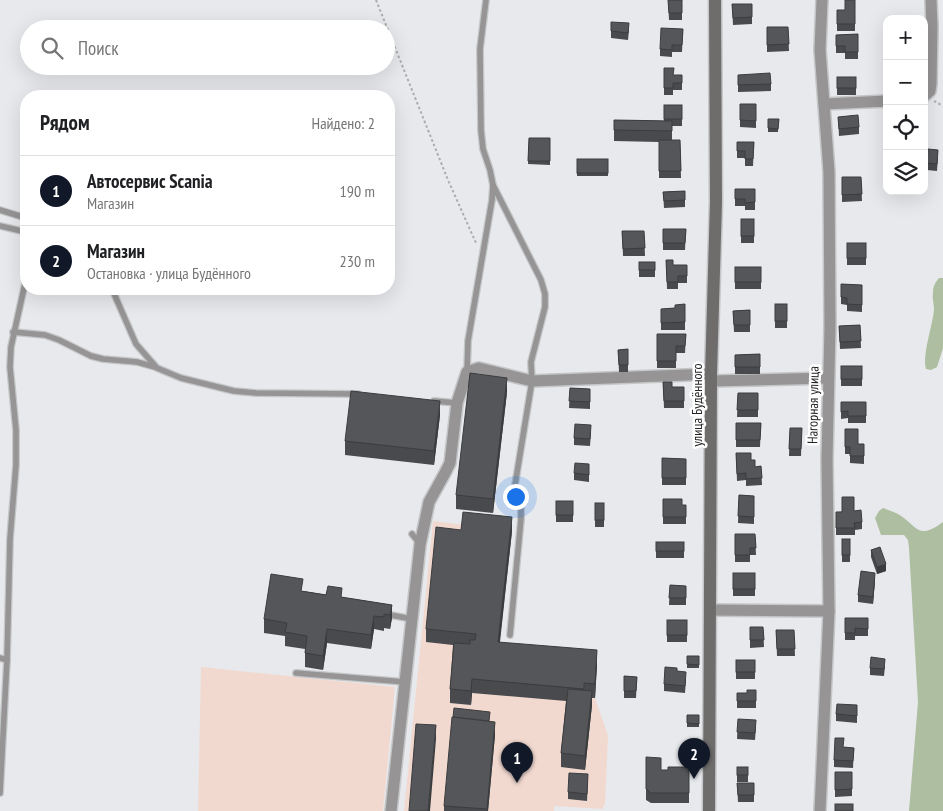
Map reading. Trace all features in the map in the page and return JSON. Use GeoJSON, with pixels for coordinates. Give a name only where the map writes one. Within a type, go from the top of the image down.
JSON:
{"type":"FeatureCollection","features":[{"type":"Feature","properties":{"kind":"main road","name":"улица Будённого"},"geometry":{"type":"LineString","coordinates":[[709,811],[711,377],[716,202],[715,0]]}},
{"type":"Feature","properties":{"kind":"street","name":"Нагорная улица"},"geometry":{"type":"LineString","coordinates":[[820,811],[829,611],[828,378],[830,327],[829,172],[820,50],[822,0]]}},
{"type":"Feature","properties":{"kind":"street"},"geometry":{"type":"LineString","coordinates":[[928,93],[932,84],[931,0]]}},
{"type":"Feature","properties":{"kind":"street"},"geometry":{"type":"LineString","coordinates":[[824,104],[883,101]]}},
{"type":"Feature","properties":{"kind":"street"},"geometry":{"type":"LineString","coordinates":[[391,811],[420,544],[429,502],[450,463],[457,403],[467,372],[479,368],[532,382],[711,377],[828,378]]}},
{"type":"Feature","properties":{"kind":"street"},"geometry":{"type":"LineString","coordinates":[[711,610],[829,611]]}},
{"type":"Feature","properties":{"kind":"lane"},"geometry":{"type":"LineString","coordinates":[[467,372],[468,341],[493,186],[490,170],[482,149],[481,130],[480,49],[486,0]]}},
{"type":"Feature","properties":{"kind":"lane"},"geometry":{"type":"LineString","coordinates":[[493,186],[541,280],[545,294],[545,307],[531,362],[532,382],[516,485],[521,505],[521,520],[510,635]]}},
{"type":"Feature","properties":{"kind":"lane"},"geometry":{"type":"LineString","coordinates":[[0,210],[20,216]]}},
{"type":"Feature","properties":{"kind":"lane"},"geometry":{"type":"LineString","coordinates":[[0,226],[20,231]]}},
{"type":"Feature","properties":{"kind":"lane"},"geometry":{"type":"LineString","coordinates":[[0,793],[2,710],[7,660],[10,538],[16,465],[16,430],[10,367],[14,332],[22,295]]}},
{"type":"Feature","properties":{"kind":"lane"},"geometry":{"type":"LineString","coordinates":[[115,295],[136,344],[157,368]]}},
{"type":"Feature","properties":{"kind":"lane"},"geometry":{"type":"LineString","coordinates":[[14,332],[45,335],[97,358],[137,362],[181,378],[234,391],[370,395]]}},
{"type":"Feature","properties":{"kind":"lane"},"geometry":{"type":"LineString","coordinates":[[428,400],[457,403]]}},
{"type":"Feature","properties":{"kind":"lane"},"geometry":{"type":"LineString","coordinates":[[412,534],[420,544]]}},
{"type":"Feature","properties":{"kind":"lane"},"geometry":{"type":"LineString","coordinates":[[376,611],[412,618]]}},
{"type":"Feature","properties":{"kind":"lane"},"geometry":{"type":"LineString","coordinates":[[0,658],[7,660]]}},
{"type":"Feature","properties":{"kind":"lane"},"geometry":{"type":"LineString","coordinates":[[296,673],[405,682]]}},
{"type":"Feature","properties":{"kind":"path"},"geometry":{"type":"LineString","coordinates":[[376,0],[384,20]]}},
{"type":"Feature","properties":{"kind":"path"},"geometry":{"type":"LineString","coordinates":[[395,48],[448,180],[482,256]]}},
{"type":"Feature","properties":{"kind":"shaded area"},"geometry":{"type":"Polygon","coordinates":[[[433,521],[511,531],[498,656],[597,664],[595,698],[608,736],[605,804],[602,809],[554,806],[554,811],[404,811],[433,521]]]}},
{"type":"Feature","properties":{"kind":"shaded area"},"geometry":{"type":"Polygon","coordinates":[[[201,667],[395,687],[383,811],[198,811],[201,667]]]}},
{"type":"Feature","properties":{"kind":"green space"},"geometry":{"type":"Polygon","coordinates":[[[939,278],[943,278],[943,348],[937,367],[931,370],[926,369],[925,356],[934,309],[933,288],[939,278]]]}},
{"type":"Feature","properties":{"kind":"green space"},"geometry":{"type":"Polygon","coordinates":[[[883,508],[898,514],[918,530],[928,530],[943,522],[943,811],[909,811],[918,702],[909,548],[908,540],[904,535],[881,535],[875,518],[883,508]]]}},
{"type":"Feature","properties":{"kind":"building"},"geometry":{"type":"Polygon","coordinates":[[[668,0],[682,0],[682,13],[669,13],[668,0]]]}},
{"type":"Feature","properties":{"kind":"building"},"geometry":{"type":"Polygon","coordinates":[[[845,0],[855,0],[855,24],[837,24],[837,10],[845,10],[845,0]]]}},
{"type":"Feature","properties":{"kind":"building"},"geometry":{"type":"Polygon","coordinates":[[[732,4],[752,4],[752,17],[733,18],[732,4]]]}},
{"type":"Feature","properties":{"kind":"building"},"geometry":{"type":"Polygon","coordinates":[[[611,22],[629,23],[628,33],[611,31],[611,22]]]}},
{"type":"Feature","properties":{"kind":"building"},"geometry":{"type":"Polygon","coordinates":[[[767,27],[788,27],[789,44],[767,45],[767,27]]]}},
{"type":"Feature","properties":{"kind":"building"},"geometry":{"type":"Polygon","coordinates":[[[661,28],[683,29],[682,45],[672,45],[672,50],[660,49],[661,28]]]}},
{"type":"Feature","properties":{"kind":"building"},"geometry":{"type":"Polygon","coordinates":[[[858,34],[858,52],[845,52],[845,46],[836,46],[836,35],[858,34]]]}},
{"type":"Feature","properties":{"kind":"building"},"geometry":{"type":"Polygon","coordinates":[[[664,68],[674,68],[673,75],[682,75],[682,83],[673,83],[673,88],[664,88],[664,68]]]}},
{"type":"Feature","properties":{"kind":"building"},"geometry":{"type":"Polygon","coordinates":[[[770,73],[771,84],[738,85],[738,75],[770,73]]]}},
{"type":"Feature","properties":{"kind":"building"},"geometry":{"type":"Polygon","coordinates":[[[837,77],[856,77],[856,88],[837,88],[837,77]]]}},
{"type":"Feature","properties":{"kind":"building"},"geometry":{"type":"Polygon","coordinates":[[[740,104],[756,104],[756,121],[740,120],[740,104]]]}},
{"type":"Feature","properties":{"kind":"building"},"geometry":{"type":"Polygon","coordinates":[[[664,105],[682,105],[682,119],[664,119],[664,105]]]}},
{"type":"Feature","properties":{"kind":"building"},"geometry":{"type":"Polygon","coordinates":[[[858,115],[859,127],[839,129],[838,117],[858,115]]]}},
{"type":"Feature","properties":{"kind":"building"},"geometry":{"type":"Polygon","coordinates":[[[768,119],[779,119],[778,129],[768,128],[768,119]]]}},
{"type":"Feature","properties":{"kind":"building"},"geometry":{"type":"Polygon","coordinates":[[[614,120],[672,121],[672,131],[614,130],[614,120]]]}},
{"type":"Feature","properties":{"kind":"building"},"geometry":{"type":"Polygon","coordinates":[[[529,138],[550,138],[550,161],[528,161],[529,138]]]}},
{"type":"Feature","properties":{"kind":"building"},"geometry":{"type":"Polygon","coordinates":[[[659,140],[680,140],[681,171],[659,171],[659,140]]]}},
{"type":"Feature","properties":{"kind":"building"},"geometry":{"type":"Polygon","coordinates":[[[737,142],[754,142],[753,159],[745,159],[745,151],[737,151],[737,142]]]}},
{"type":"Feature","properties":{"kind":"building"},"geometry":{"type":"Polygon","coordinates":[[[928,149],[938,150],[937,164],[928,163],[928,149]]]}},
{"type":"Feature","properties":{"kind":"building"},"geometry":{"type":"Polygon","coordinates":[[[577,159],[608,159],[608,173],[577,173],[577,159]]]}},
{"type":"Feature","properties":{"kind":"building"},"geometry":{"type":"Polygon","coordinates":[[[842,177],[861,177],[862,194],[842,195],[842,177]]]}},
{"type":"Feature","properties":{"kind":"building"},"geometry":{"type":"Polygon","coordinates":[[[735,189],[755,189],[755,202],[745,203],[745,199],[735,199],[735,189]]]}},
{"type":"Feature","properties":{"kind":"building"},"geometry":{"type":"Polygon","coordinates":[[[685,191],[685,200],[664,201],[663,192],[685,191]]]}},
{"type":"Feature","properties":{"kind":"building"},"geometry":{"type":"Polygon","coordinates":[[[741,219],[754,219],[754,236],[741,236],[741,219]]]}},
{"type":"Feature","properties":{"kind":"building"},"geometry":{"type":"Polygon","coordinates":[[[663,229],[686,229],[685,243],[663,243],[663,229]]]}},
{"type":"Feature","properties":{"kind":"building"},"geometry":{"type":"Polygon","coordinates":[[[622,231],[644,231],[645,248],[623,249],[622,231]]]}},
{"type":"Feature","properties":{"kind":"building"},"geometry":{"type":"Polygon","coordinates":[[[847,243],[866,243],[866,258],[847,258],[847,243]]]}},
{"type":"Feature","properties":{"kind":"building"},"geometry":{"type":"Polygon","coordinates":[[[666,260],[673,260],[673,265],[687,265],[687,276],[678,276],[678,282],[667,282],[666,260]]]}},
{"type":"Feature","properties":{"kind":"building"},"geometry":{"type":"Polygon","coordinates":[[[639,262],[655,262],[655,270],[639,270],[639,262]]]}},
{"type":"Feature","properties":{"kind":"building"},"geometry":{"type":"Polygon","coordinates":[[[735,267],[761,267],[761,282],[735,282],[735,267]]]}},
{"type":"Feature","properties":{"kind":"building"},"geometry":{"type":"Polygon","coordinates":[[[841,284],[862,285],[862,305],[847,304],[847,298],[841,297],[841,284]]]}},
{"type":"Feature","properties":{"kind":"building"},"geometry":{"type":"Polygon","coordinates":[[[685,304],[685,322],[661,323],[661,309],[675,308],[675,305],[685,304]]]}},
{"type":"Feature","properties":{"kind":"building"},"geometry":{"type":"Polygon","coordinates":[[[775,304],[787,304],[787,321],[775,321],[775,304]]]}},
{"type":"Feature","properties":{"kind":"building"},"geometry":{"type":"Polygon","coordinates":[[[750,310],[750,325],[734,325],[733,311],[750,310]]]}},
{"type":"Feature","properties":{"kind":"building"},"geometry":{"type":"Polygon","coordinates":[[[860,325],[861,341],[840,342],[839,326],[860,325]]]}},
{"type":"Feature","properties":{"kind":"building"},"geometry":{"type":"Polygon","coordinates":[[[657,334],[686,334],[685,346],[676,346],[676,361],[657,361],[657,334]]]}},
{"type":"Feature","properties":{"kind":"building"},"geometry":{"type":"Polygon","coordinates":[[[628,349],[628,365],[619,365],[618,350],[628,349]]]}},
{"type":"Feature","properties":{"kind":"building"},"geometry":{"type":"Polygon","coordinates":[[[760,354],[760,367],[735,367],[735,355],[760,354]]]}},
{"type":"Feature","properties":{"kind":"building"},"geometry":{"type":"Polygon","coordinates":[[[841,366],[862,366],[862,379],[841,379],[841,366]]]}},
{"type":"Feature","properties":{"kind":"building"},"geometry":{"type":"Polygon","coordinates":[[[470,373],[507,378],[493,499],[456,495],[470,373]]]}},
{"type":"Feature","properties":{"kind":"building"},"geometry":{"type":"Polygon","coordinates":[[[663,382],[672,382],[672,387],[684,387],[684,401],[664,401],[663,382]]]}},
{"type":"Feature","properties":{"kind":"building"},"geometry":{"type":"Polygon","coordinates":[[[570,388],[590,389],[590,402],[569,401],[570,388]]]}},
{"type":"Feature","properties":{"kind":"building"},"geometry":{"type":"Polygon","coordinates":[[[351,391],[440,401],[434,451],[345,441],[351,391]]]}},
{"type":"Feature","properties":{"kind":"building"},"geometry":{"type":"Polygon","coordinates":[[[738,393],[758,393],[758,410],[737,410],[738,393]]]}},
{"type":"Feature","properties":{"kind":"building"},"geometry":{"type":"Polygon","coordinates":[[[841,402],[866,402],[866,416],[848,416],[848,411],[841,412],[841,402]]]}},
{"type":"Feature","properties":{"kind":"building"},"geometry":{"type":"Polygon","coordinates":[[[736,423],[761,423],[760,440],[736,440],[736,423]]]}},
{"type":"Feature","properties":{"kind":"building"},"geometry":{"type":"Polygon","coordinates":[[[575,424],[591,425],[590,439],[574,438],[575,424]]]}},
{"type":"Feature","properties":{"kind":"building"},"geometry":{"type":"Polygon","coordinates":[[[790,428],[802,428],[801,449],[789,449],[790,428]]]}},
{"type":"Feature","properties":{"kind":"building"},"geometry":{"type":"Polygon","coordinates":[[[845,429],[858,429],[858,444],[864,444],[864,456],[850,456],[850,447],[845,447],[845,429]]]}},
{"type":"Feature","properties":{"kind":"building"},"geometry":{"type":"Polygon","coordinates":[[[736,453],[751,453],[751,460],[755,460],[755,467],[761,466],[762,478],[746,479],[746,473],[737,474],[736,453]]]}},
{"type":"Feature","properties":{"kind":"building"},"geometry":{"type":"Polygon","coordinates":[[[662,458],[686,459],[686,478],[662,478],[662,458]]]}},
{"type":"Feature","properties":{"kind":"building"},"geometry":{"type":"Polygon","coordinates":[[[575,463],[589,464],[589,475],[574,473],[575,463]]]}},
{"type":"Feature","properties":{"kind":"building"},"geometry":{"type":"Polygon","coordinates":[[[739,495],[754,496],[754,517],[738,516],[739,495]]]}},
{"type":"Feature","properties":{"kind":"building"},"geometry":{"type":"Polygon","coordinates":[[[842,497],[854,497],[854,511],[861,510],[862,522],[854,523],[855,528],[836,528],[836,512],[842,512],[842,497]]]}},
{"type":"Feature","properties":{"kind":"building"},"geometry":{"type":"Polygon","coordinates":[[[663,499],[682,499],[682,505],[686,505],[686,517],[663,517],[663,499]]]}},
{"type":"Feature","properties":{"kind":"building"},"geometry":{"type":"Polygon","coordinates":[[[556,501],[573,501],[573,515],[556,515],[556,501]]]}},
{"type":"Feature","properties":{"kind":"building"},"geometry":{"type":"Polygon","coordinates":[[[595,503],[604,503],[604,520],[595,520],[595,503]]]}},
{"type":"Feature","properties":{"kind":"building"},"geometry":{"type":"Polygon","coordinates":[[[463,512],[512,517],[498,642],[597,650],[595,684],[584,683],[584,689],[472,679],[471,691],[450,689],[454,643],[470,644],[470,640],[475,640],[476,634],[426,629],[436,527],[461,530],[463,512]]]}},
{"type":"Feature","properties":{"kind":"building"},"geometry":{"type":"Polygon","coordinates":[[[735,534],[755,534],[756,548],[750,548],[750,555],[735,555],[735,534]]]}},
{"type":"Feature","properties":{"kind":"building"},"geometry":{"type":"Polygon","coordinates":[[[842,539],[850,539],[850,555],[842,555],[842,539]]]}},
{"type":"Feature","properties":{"kind":"building"},"geometry":{"type":"Polygon","coordinates":[[[656,542],[684,542],[684,551],[656,551],[656,542]]]}},
{"type":"Feature","properties":{"kind":"building"},"geometry":{"type":"Polygon","coordinates":[[[880,547],[886,564],[877,567],[871,550],[880,547]]]}},
{"type":"Feature","properties":{"kind":"building"},"geometry":{"type":"Polygon","coordinates":[[[861,571],[875,573],[873,597],[858,595],[861,571]]]}},
{"type":"Feature","properties":{"kind":"building"},"geometry":{"type":"Polygon","coordinates":[[[733,573],[755,573],[755,589],[733,589],[733,573]]]}},
{"type":"Feature","properties":{"kind":"building"},"geometry":{"type":"Polygon","coordinates":[[[271,574],[303,579],[301,591],[326,595],[328,586],[342,588],[341,597],[392,605],[390,615],[384,614],[384,617],[374,616],[371,635],[327,629],[323,656],[305,653],[307,636],[285,632],[287,623],[264,619],[271,574]]]}},
{"type":"Feature","properties":{"kind":"building"},"geometry":{"type":"Polygon","coordinates":[[[670,585],[686,586],[686,598],[669,598],[670,585]]]}},
{"type":"Feature","properties":{"kind":"building"},"geometry":{"type":"Polygon","coordinates":[[[845,618],[868,618],[868,629],[855,628],[855,633],[845,633],[845,618]]]}},
{"type":"Feature","properties":{"kind":"building"},"geometry":{"type":"Polygon","coordinates":[[[667,620],[687,620],[687,635],[667,635],[667,620]]]}},
{"type":"Feature","properties":{"kind":"building"},"geometry":{"type":"Polygon","coordinates":[[[750,627],[763,627],[764,640],[750,640],[750,627]]]}},
{"type":"Feature","properties":{"kind":"building"},"geometry":{"type":"Polygon","coordinates":[[[776,630],[794,630],[795,649],[777,649],[776,630]]]}},
{"type":"Feature","properties":{"kind":"building"},"geometry":{"type":"Polygon","coordinates":[[[687,656],[699,656],[699,665],[687,664],[687,656]]]}},
{"type":"Feature","properties":{"kind":"building"},"geometry":{"type":"Polygon","coordinates":[[[871,657],[885,659],[884,669],[870,668],[871,657]]]}},
{"type":"Feature","properties":{"kind":"building"},"geometry":{"type":"Polygon","coordinates":[[[736,660],[755,660],[755,672],[736,672],[736,660]]]}},
{"type":"Feature","properties":{"kind":"building"},"geometry":{"type":"Polygon","coordinates":[[[665,667],[677,668],[677,671],[686,672],[685,686],[664,684],[665,667]]]}},
{"type":"Feature","properties":{"kind":"building"},"geometry":{"type":"Polygon","coordinates":[[[624,676],[637,677],[636,691],[624,691],[624,676]]]}},
{"type":"Feature","properties":{"kind":"building"},"geometry":{"type":"Polygon","coordinates":[[[568,689],[592,691],[585,756],[561,753],[568,689]]]}},
{"type":"Feature","properties":{"kind":"building"},"geometry":{"type":"Polygon","coordinates":[[[747,690],[756,690],[756,701],[737,701],[737,693],[747,693],[747,690]]]}},
{"type":"Feature","properties":{"kind":"building"},"geometry":{"type":"Polygon","coordinates":[[[837,704],[857,705],[857,716],[836,714],[837,704]]]}},
{"type":"Feature","properties":{"kind":"building"},"geometry":{"type":"Polygon","coordinates":[[[454,708],[490,712],[489,721],[453,717],[454,708]]]}},
{"type":"Feature","properties":{"kind":"building"},"geometry":{"type":"Polygon","coordinates":[[[687,715],[699,715],[699,724],[687,723],[687,715]]]}},
{"type":"Feature","properties":{"kind":"building"},"geometry":{"type":"Polygon","coordinates":[[[452,717],[495,722],[487,809],[444,806],[452,717]]]}},
{"type":"Feature","properties":{"kind":"building"},"geometry":{"type":"Polygon","coordinates":[[[738,719],[756,720],[755,733],[737,732],[738,719]]]}},
{"type":"Feature","properties":{"kind":"building"},"geometry":{"type":"Polygon","coordinates":[[[416,724],[436,725],[428,811],[409,811],[416,724]]]}},
{"type":"Feature","properties":{"kind":"building"},"geometry":{"type":"Polygon","coordinates":[[[835,738],[844,738],[843,747],[854,748],[853,761],[834,760],[835,738]]]}},
{"type":"Feature","properties":{"kind":"building"},"geometry":{"type":"Polygon","coordinates":[[[646,757],[661,758],[661,770],[668,770],[668,767],[689,767],[689,793],[651,793],[646,789],[646,757]]]}},
{"type":"Feature","properties":{"kind":"building"},"geometry":{"type":"Polygon","coordinates":[[[737,767],[748,767],[748,775],[737,775],[737,767]]]}},
{"type":"Feature","properties":{"kind":"building"},"geometry":{"type":"Polygon","coordinates":[[[835,772],[852,772],[852,789],[835,790],[835,772]]]}},
{"type":"Feature","properties":{"kind":"building"},"geometry":{"type":"Polygon","coordinates":[[[569,773],[588,774],[587,794],[568,792],[569,773]]]}},
{"type":"Feature","properties":{"kind":"building"},"geometry":{"type":"Polygon","coordinates":[[[737,783],[754,783],[754,795],[738,795],[737,783]]]}},
{"type":"Feature","properties":{"kind":"building"},"geometry":{"type":"Polygon","coordinates":[[[835,804],[853,804],[853,811],[835,811],[835,804]]]}},
{"type":"Feature","properties":{"kind":"place","name":"Магазин"},"geometry":{"type":"Point","coordinates":[694,779]}},
{"type":"Feature","properties":{"kind":"place","name":"Автосервис Scania"},"geometry":{"type":"Point","coordinates":[517,783]}}]}
